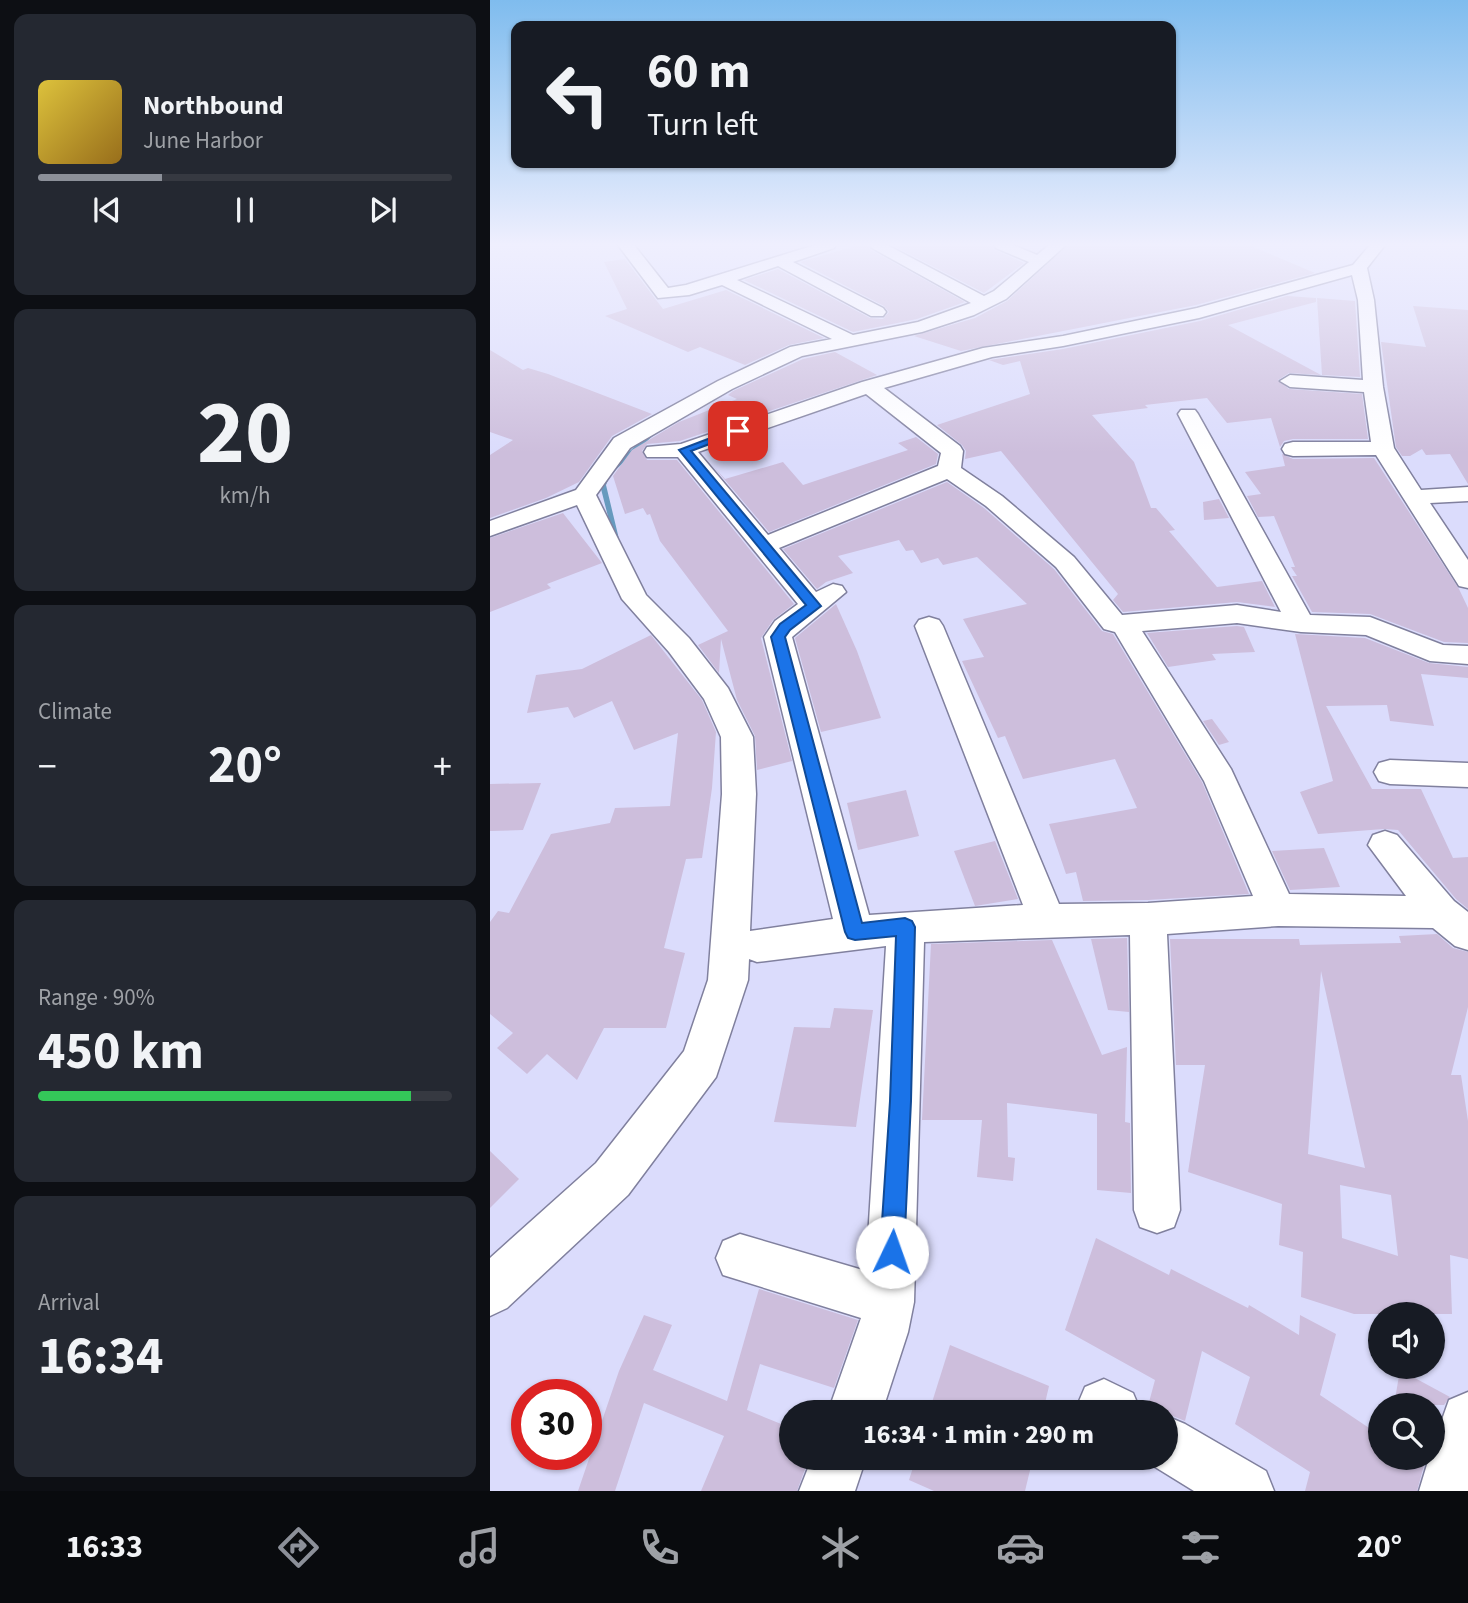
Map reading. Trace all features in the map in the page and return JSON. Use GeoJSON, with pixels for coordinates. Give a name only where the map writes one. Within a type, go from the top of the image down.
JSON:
{"type":"FeatureCollection","features":[{"type":"Feature","properties":{"kind":"street"},"geometry":{"type":"LineString","coordinates":[[796,315],[851,341]]}},
{"type":"Feature","properties":{"kind":"street"},"geometry":{"type":"LineString","coordinates":[[490,530],[584,495],[622,443],[725,385],[797,351],[922,327],[954,315]]}},
{"type":"Feature","properties":{"kind":"street"},"geometry":{"type":"LineString","coordinates":[[655,452],[684,450],[869,386],[990,352],[1063,341],[1191,315]]}},
{"type":"Feature","properties":{"kind":"street"},"geometry":{"type":"LineString","coordinates":[[1367,315],[1373,387],[1383,448],[1468,580]]}},
{"type":"Feature","properties":{"kind":"street"},"geometry":{"type":"LineString","coordinates":[[1290,381],[1373,387]]}},
{"type":"Feature","properties":{"kind":"street"},"geometry":{"type":"LineString","coordinates":[[869,386],[952,451],[949,470]]}},
{"type":"Feature","properties":{"kind":"street"},"geometry":{"type":"LineString","coordinates":[[1188,414],[1301,624]]}},
{"type":"Feature","properties":{"kind":"street"},"geometry":{"type":"LineString","coordinates":[[1293,449],[1383,448]]}},
{"type":"Feature","properties":{"kind":"street"},"geometry":{"type":"LineString","coordinates":[[684,450],[764,545],[823,599],[785,627],[778,637],[855,932]]}},
{"type":"Feature","properties":{"kind":"street"},"geometry":{"type":"LineString","coordinates":[[764,545],[949,470]]}},
{"type":"Feature","properties":{"kind":"street"},"geometry":{"type":"LineString","coordinates":[[949,470],[994,501],[1065,562],[1114,623],[1237,614],[1301,624],[1370,626],[1440,654],[1468,655]]}},
{"type":"Feature","properties":{"kind":"street"},"geometry":{"type":"LineString","coordinates":[[1416,497],[1468,494]]}},
{"type":"Feature","properties":{"kind":"street"},"geometry":{"type":"LineString","coordinates":[[490,1291],[612,1179],[701,1063],[728,980],[739,794],[737,737],[709,685],[679,645],[635,600],[584,495]]}},
{"type":"Feature","properties":{"kind":"street"},"geometry":{"type":"LineString","coordinates":[[1124,624],[1219,778],[1278,910]]}},
{"type":"Feature","properties":{"kind":"street"},"geometry":{"type":"LineString","coordinates":[[929,626],[1046,920]]}},
{"type":"Feature","properties":{"kind":"street"},"geometry":{"type":"LineString","coordinates":[[1390,772],[1468,775]]}},
{"type":"Feature","properties":{"kind":"street"},"geometry":{"type":"LineString","coordinates":[[1385,845],[1454,923]]}},
{"type":"Feature","properties":{"kind":"street"},"geometry":{"type":"LineString","coordinates":[[757,945],[905,927],[1046,920],[1148,919],[1278,910],[1454,923]]}},
{"type":"Feature","properties":{"kind":"street"},"geometry":{"type":"LineString","coordinates":[[1148,919],[1157,1210]]}},
{"type":"Feature","properties":{"kind":"street"},"geometry":{"type":"LineString","coordinates":[[859,1400],[883,1332],[889,1302],[901,1101],[905,927]]}},
{"type":"Feature","properties":{"kind":"street"},"geometry":{"type":"LineString","coordinates":[[740,1258],[889,1302]]}},
{"type":"Feature","properties":{"kind":"street"},"geometry":{"type":"LineString","coordinates":[[1447,1491],[1468,1419]]}},
{"type":"Feature","properties":{"kind":"street"},"geometry":{"type":"LineString","coordinates":[[1178,1450],[1246,1491]]}},
{"type":"Feature","properties":{"kind":"street"},"geometry":{"type":"LineString","coordinates":[[827,1491],[835,1470]]}},
{"type":"Feature","properties":{"kind":"building"},"geometry":{"type":"Polygon","coordinates":[[[776,315],[824,338],[789,345],[745,365],[700,347],[688,352],[605,316],[776,315]]]}},
{"type":"Feature","properties":{"kind":"building"},"geometry":{"type":"Polygon","coordinates":[[[816,315],[864,315],[883,319],[887,315],[929,315],[853,332],[816,315]]]}},
{"type":"Feature","properties":{"kind":"building"},"geometry":{"type":"Polygon","coordinates":[[[981,315],[1147,315],[961,351],[914,336],[981,315]]]}},
{"type":"Feature","properties":{"kind":"building"},"geometry":{"type":"Polygon","coordinates":[[[1222,315],[1268,315],[1228,325],[1321,375],[1289,373],[1278,380],[1289,389],[1362,394],[1368,439],[1293,439],[1284,441],[1280,447],[1271,418],[1227,423],[1207,398],[1145,405],[1148,408],[1092,415],[1134,462],[1151,508],[1156,508],[1175,530],[1169,531],[1217,587],[1262,581],[1275,607],[1237,602],[1123,612],[1113,600],[1118,594],[1001,451],[965,459],[966,451],[962,445],[937,425],[1030,394],[1020,361],[1003,365],[989,360],[1063,349],[1222,315]]]}},
{"type":"Feature","properties":{"kind":"building"},"geometry":{"type":"Polygon","coordinates":[[[1318,315],[1356,315],[1360,377],[1322,375],[1318,315]]]}},
{"type":"Feature","properties":{"kind":"building"},"geometry":{"type":"Polygon","coordinates":[[[1416,315],[1468,315],[1468,484],[1450,454],[1426,455],[1422,449],[1410,456],[1402,456],[1396,447],[1381,342],[1426,347],[1416,315]]]}},
{"type":"Feature","properties":{"kind":"building"},"geometry":{"type":"Polygon","coordinates":[[[490,350],[523,370],[528,368],[548,374],[652,414],[612,436],[579,482],[546,498],[490,518],[490,455],[513,440],[490,432],[490,350]]]}},
{"type":"Feature","properties":{"kind":"building"},"geometry":{"type":"Polygon","coordinates":[[[835,352],[877,375],[680,441],[647,444],[642,451],[647,460],[677,460],[794,604],[773,620],[761,638],[792,761],[757,770],[755,736],[737,700],[721,639],[719,673],[698,645],[728,631],[660,541],[650,514],[647,515],[643,508],[625,514],[613,476],[632,450],[679,422],[737,399],[728,395],[733,391],[803,359],[835,352]]]}},
{"type":"Feature","properties":{"kind":"building"},"geometry":{"type":"Polygon","coordinates":[[[916,437],[938,454],[936,464],[769,532],[713,466],[725,479],[783,462],[803,485],[908,450],[898,443],[916,437]]]}},
{"type":"Feature","properties":{"kind":"building"},"geometry":{"type":"Polygon","coordinates":[[[1282,454],[1293,459],[1374,458],[1459,589],[1468,608],[1468,643],[1444,642],[1370,614],[1312,612],[1292,576],[1297,576],[1291,567],[1295,567],[1274,516],[1258,517],[1247,496],[1261,494],[1245,472],[1285,466],[1282,454]]]}},
{"type":"Feature","properties":{"kind":"building"},"geometry":{"type":"Polygon","coordinates":[[[947,482],[984,508],[1054,569],[1102,631],[1113,634],[1202,782],[1249,894],[1083,901],[1076,872],[1066,874],[1049,824],[1137,808],[1115,759],[1023,779],[1005,736],[998,738],[962,661],[984,657],[963,619],[1027,604],[977,557],[943,565],[938,558],[921,563],[913,550],[906,551],[899,540],[838,556],[853,573],[826,582],[817,589],[783,549],[947,482]]]}},
{"type":"Feature","properties":{"kind":"building"},"geometry":{"type":"Polygon","coordinates":[[[1219,499],[1229,518],[1204,520],[1203,502],[1219,499]]]}},
{"type":"Feature","properties":{"kind":"building"},"geometry":{"type":"Polygon","coordinates":[[[563,513],[602,563],[547,584],[551,588],[490,612],[490,538],[563,513]]]}},
{"type":"Feature","properties":{"kind":"building"},"geometry":{"type":"Polygon","coordinates":[[[836,604],[857,651],[881,718],[821,732],[795,638],[836,604]]]}},
{"type":"Feature","properties":{"kind":"building"},"geometry":{"type":"Polygon","coordinates":[[[1244,627],[1255,652],[1212,654],[1216,660],[1168,667],[1147,633],[1244,627]]]}},
{"type":"Feature","properties":{"kind":"building"},"geometry":{"type":"Polygon","coordinates":[[[1295,634],[1365,638],[1429,663],[1468,667],[1468,678],[1421,674],[1434,726],[1390,721],[1387,705],[1326,706],[1372,789],[1421,789],[1453,858],[1468,857],[1468,909],[1456,899],[1398,830],[1318,834],[1300,792],[1333,781],[1295,634]]]}},
{"type":"Feature","properties":{"kind":"building"},"geometry":{"type":"Polygon","coordinates":[[[651,635],[702,700],[716,732],[712,788],[702,858],[686,859],[664,948],[685,953],[666,1028],[604,1028],[577,1080],[547,1054],[527,1074],[497,1048],[513,1033],[490,1014],[490,922],[498,911],[509,913],[551,834],[610,823],[615,808],[670,806],[678,733],[634,750],[612,701],[574,718],[568,707],[527,713],[536,675],[582,669],[651,635]]]}},
{"type":"Feature","properties":{"kind":"building"},"geometry":{"type":"Polygon","coordinates":[[[1212,719],[1229,742],[1219,745],[1203,721],[1212,719]]]}},
{"type":"Feature","properties":{"kind":"building"},"geometry":{"type":"Polygon","coordinates":[[[541,783],[523,830],[490,831],[490,784],[541,783]]]}},
{"type":"Feature","properties":{"kind":"building"},"geometry":{"type":"Polygon","coordinates":[[[906,790],[919,836],[858,850],[847,803],[906,790]]]}},
{"type":"Feature","properties":{"kind":"building"},"geometry":{"type":"Polygon","coordinates":[[[995,841],[1018,899],[975,906],[954,851],[995,841]]]}},
{"type":"Feature","properties":{"kind":"building"},"geometry":{"type":"Polygon","coordinates":[[[1324,848],[1340,887],[1290,890],[1272,851],[1324,848]]]}},
{"type":"Feature","properties":{"kind":"building"},"geometry":{"type":"Polygon","coordinates":[[[1437,934],[1453,948],[1468,952],[1468,1007],[1451,1075],[1461,1075],[1468,1121],[1468,1259],[1450,1255],[1452,1314],[1445,1314],[1445,1302],[1368,1302],[1368,1314],[1354,1314],[1301,1297],[1303,1252],[1279,1245],[1282,1204],[1188,1172],[1205,1065],[1176,1065],[1170,939],[1299,939],[1300,945],[1401,943],[1399,936],[1437,934]],[[1321,971],[1308,1154],[1365,1168],[1321,971]],[[1340,1185],[1342,1238],[1398,1256],[1391,1195],[1340,1185]]]}},
{"type":"Feature","properties":{"kind":"building"},"geometry":{"type":"Polygon","coordinates":[[[1127,938],[1129,1012],[1108,1010],[1091,939],[1127,938]]]}},
{"type":"Feature","properties":{"kind":"building"},"geometry":{"type":"Polygon","coordinates":[[[1052,940],[1102,1055],[1127,1047],[1125,1122],[1130,1123],[1131,1193],[1097,1190],[1097,1114],[1007,1103],[1008,1157],[1015,1158],[1013,1181],[977,1177],[982,1120],[922,1120],[931,944],[1052,940]]]}},
{"type":"Feature","properties":{"kind":"building"},"geometry":{"type":"Polygon","coordinates":[[[834,1008],[873,1010],[856,1127],[774,1122],[794,1027],[830,1028],[834,1008]]]}},
{"type":"Feature","properties":{"kind":"building"},"geometry":{"type":"Polygon","coordinates":[[[490,1151],[519,1179],[490,1208],[490,1151]]]}},
{"type":"Feature","properties":{"kind":"building"},"geometry":{"type":"Polygon","coordinates":[[[1096,1238],[1169,1275],[1171,1269],[1248,1308],[1249,1305],[1299,1335],[1300,1315],[1336,1334],[1320,1395],[1368,1427],[1368,1470],[1423,1470],[1417,1491],[1305,1491],[1310,1472],[1235,1424],[1250,1377],[1202,1351],[1185,1421],[1178,1418],[1178,1400],[1150,1400],[1155,1380],[1065,1330],[1096,1238]]]}},
{"type":"Feature","properties":{"kind":"building"},"geometry":{"type":"Polygon","coordinates":[[[759,1289],[858,1320],[834,1388],[760,1364],[747,1410],[779,1423],[779,1470],[805,1470],[797,1491],[701,1491],[724,1436],[644,1403],[615,1491],[578,1491],[585,1470],[602,1470],[602,1421],[619,1371],[644,1315],[672,1325],[653,1370],[727,1401],[759,1289]]]}},
{"type":"Feature","properties":{"kind":"building"},"geometry":{"type":"Polygon","coordinates":[[[950,1345],[1049,1386],[1046,1400],[933,1400],[950,1345]]]}},
{"type":"Feature","properties":{"kind":"building"},"geometry":{"type":"Polygon","coordinates":[[[1398,1379],[1417,1379],[1443,1393],[1396,1393],[1398,1379]]]}},
{"type":"Feature","properties":{"kind":"building"},"geometry":{"type":"Polygon","coordinates":[[[912,1470],[1030,1470],[1025,1491],[934,1491],[909,1480],[912,1470]]]}},
{"type":"Feature","properties":{"kind":"waterway"},"geometry":{"type":"LineString","coordinates":[[616,539],[603,485],[607,474],[653,433]]}},
{"type":"Feature","properties":{"kind":"route"},"geometry":{"type":"LineString","coordinates":[[738,431],[684,450],[814,606],[785,627],[778,637],[855,932],[905,927],[901,1101],[892,1252]]}}]}
